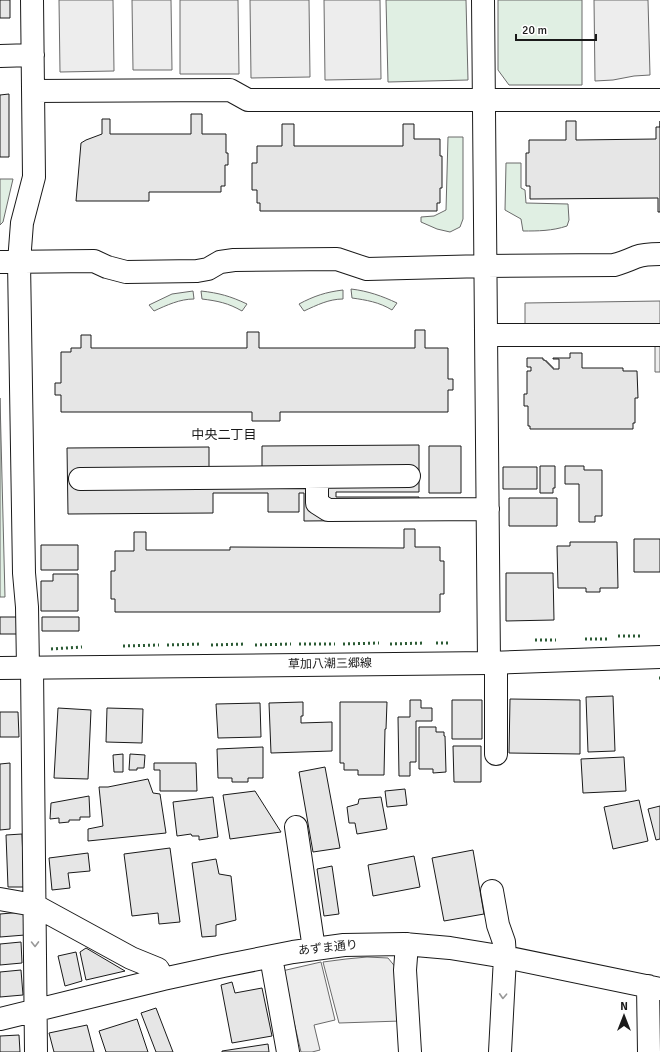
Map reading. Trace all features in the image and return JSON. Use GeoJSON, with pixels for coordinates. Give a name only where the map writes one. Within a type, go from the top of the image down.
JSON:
{"type":"FeatureCollection","features":[{"type":"Feature","properties":{"kind":"street"},"geometry":{"type":"LineString","coordinates":[[32,0],[34,178],[22,223],[9,262],[30,668],[36,1052]]}},
{"type":"Feature","properties":{"kind":"street"},"geometry":{"type":"LineString","coordinates":[[483,0],[488,509],[496,754]]}},
{"type":"Feature","properties":{"kind":"street"},"geometry":{"type":"LineString","coordinates":[[0,56],[33,55]]}},
{"type":"Feature","properties":{"kind":"street"},"geometry":{"type":"LineString","coordinates":[[33,91],[230,90],[248,100],[660,100]]}},
{"type":"Feature","properties":{"kind":"street"},"geometry":{"type":"LineString","coordinates":[[9,262],[94,261],[107,267],[126,272],[197,271],[208,268],[220,262],[234,260],[337,259],[367,269],[614,265],[624,263],[638,256],[660,254]]}},
{"type":"Feature","properties":{"kind":"street"},"geometry":{"type":"LineString","coordinates":[[487,335],[660,335]]}},
{"type":"Feature","properties":{"kind":"street"},"geometry":{"type":"LineString","coordinates":[[80,479],[409,476]]}},
{"type":"Feature","properties":{"kind":"street"},"geometry":{"type":"LineString","coordinates":[[317,477],[318,503],[328,510],[488,509]]}},
{"type":"Feature","properties":{"kind":"street","name":"草加八潮三郷線"},"geometry":{"type":"LineString","coordinates":[[0,668],[493,662],[660,656]]}},
{"type":"Feature","properties":{"kind":"street"},"geometry":{"type":"LineString","coordinates":[[296,827],[314,949]]}},
{"type":"Feature","properties":{"kind":"street"},"geometry":{"type":"LineString","coordinates":[[492,890],[498,925],[504,942],[505,957],[500,1052]]}},
{"type":"Feature","properties":{"kind":"street"},"geometry":{"type":"LineString","coordinates":[[0,899],[34,905],[131,958],[158,969],[163,979]]}},
{"type":"Feature","properties":{"kind":"street"},"geometry":{"type":"LineString","coordinates":[[407,944],[405,970],[410,1052]]}},
{"type":"Feature","properties":{"kind":"street","name":"あずま通り"},"geometry":{"type":"LineString","coordinates":[[0,1019],[163,979],[294,952],[344,945],[407,944],[450,948],[505,957],[654,988]]}},
{"type":"Feature","properties":{"kind":"street"},"geometry":{"type":"LineString","coordinates":[[271,957],[288,1052]]}},
{"type":"Feature","properties":{"kind":"street"},"geometry":{"type":"LineString","coordinates":[[649,1052],[654,988]]}},
{"type":"Feature","properties":{"kind":"green space"},"geometry":{"type":"Polygon","coordinates":[[[386,0],[466,0],[468,80],[388,82],[386,0]]]}},
{"type":"Feature","properties":{"kind":"green space"},"geometry":{"type":"Polygon","coordinates":[[[498,0],[582,0],[582,85],[509,85],[498,70],[498,0]]]}},
{"type":"Feature","properties":{"kind":"green space"},"geometry":{"type":"Polygon","coordinates":[[[448,137],[463,137],[463,219],[460,227],[450,232],[437,229],[421,222],[421,217],[434,216],[446,210],[448,137]]]}},
{"type":"Feature","properties":{"kind":"green space"},"geometry":{"type":"Polygon","coordinates":[[[506,163],[521,163],[521,188],[525,190],[526,203],[568,204],[569,220],[567,226],[550,230],[523,231],[521,219],[505,210],[506,163]]]}},
{"type":"Feature","properties":{"kind":"green space"},"geometry":{"type":"Polygon","coordinates":[[[0,179],[13,179],[3,222],[0,225],[0,179]]]}},
{"type":"Feature","properties":{"kind":"green space"},"geometry":{"type":"Polygon","coordinates":[[[351,289],[375,294],[397,303],[392,310],[377,303],[352,298],[351,289]]]}},
{"type":"Feature","properties":{"kind":"green space"},"geometry":{"type":"Polygon","coordinates":[[[343,290],[343,299],[328,301],[304,311],[299,304],[320,295],[343,290]]]}},
{"type":"Feature","properties":{"kind":"green space"},"geometry":{"type":"Polygon","coordinates":[[[193,291],[194,299],[179,301],[154,311],[149,305],[172,294],[193,291]]]}},
{"type":"Feature","properties":{"kind":"green space"},"geometry":{"type":"Polygon","coordinates":[[[201,291],[224,295],[247,304],[242,311],[223,303],[202,299],[201,291]]]}},
{"type":"Feature","properties":{"kind":"green space"},"geometry":{"type":"Polygon","coordinates":[[[0,398],[5,597],[0,597],[0,398]]]}},
{"type":"Feature","properties":{"kind":"shaded area"},"geometry":{"type":"Polygon","coordinates":[[[59,0],[113,0],[114,71],[60,72],[59,0]]]}},
{"type":"Feature","properties":{"kind":"shaded area"},"geometry":{"type":"Polygon","coordinates":[[[132,0],[171,0],[172,70],[133,70],[132,0]]]}},
{"type":"Feature","properties":{"kind":"shaded area"},"geometry":{"type":"Polygon","coordinates":[[[180,0],[238,0],[239,74],[180,74],[180,0]]]}},
{"type":"Feature","properties":{"kind":"shaded area"},"geometry":{"type":"Polygon","coordinates":[[[250,0],[309,0],[310,77],[251,78],[250,0]]]}},
{"type":"Feature","properties":{"kind":"shaded area"},"geometry":{"type":"Polygon","coordinates":[[[324,0],[380,0],[381,79],[325,80],[324,0]]]}},
{"type":"Feature","properties":{"kind":"shaded area"},"geometry":{"type":"Polygon","coordinates":[[[594,0],[648,0],[650,75],[595,81],[594,0]]]}},
{"type":"Feature","properties":{"kind":"shaded area"},"geometry":{"type":"Polygon","coordinates":[[[660,301],[660,372],[655,372],[655,344],[525,345],[525,303],[660,301]]]}},
{"type":"Feature","properties":{"kind":"shaded area"},"geometry":{"type":"Polygon","coordinates":[[[367,957],[388,958],[397,969],[401,1021],[339,1023],[323,962],[367,957]]]}},
{"type":"Feature","properties":{"kind":"shaded area"},"geometry":{"type":"Polygon","coordinates":[[[321,962],[335,1020],[314,1025],[320,1050],[301,1052],[282,971],[321,962]]]}},
{"type":"Feature","properties":{"kind":"building"},"geometry":{"type":"Polygon","coordinates":[[[0,0],[10,0],[10,18],[0,18],[0,0]]]}},
{"type":"Feature","properties":{"kind":"building"},"geometry":{"type":"Polygon","coordinates":[[[9,94],[9,157],[0,157],[0,95],[9,94]]]}},
{"type":"Feature","properties":{"kind":"building"},"geometry":{"type":"Polygon","coordinates":[[[191,114],[202,114],[202,134],[226,134],[226,153],[228,153],[228,165],[225,165],[225,186],[221,186],[221,192],[149,192],[149,201],[76,201],[81,143],[102,134],[102,119],[110,119],[110,134],[191,134],[191,114]]]}},
{"type":"Feature","properties":{"kind":"building"},"geometry":{"type":"Polygon","coordinates":[[[566,121],[576,121],[576,140],[656,139],[656,127],[660,127],[660,212],[658,212],[658,198],[530,199],[530,186],[526,186],[526,153],[529,153],[529,140],[566,140],[566,121]]]}},
{"type":"Feature","properties":{"kind":"building"},"geometry":{"type":"Polygon","coordinates":[[[282,124],[294,124],[294,146],[403,146],[403,124],[414,124],[414,139],[440,139],[440,156],[442,156],[442,188],[440,188],[440,203],[437,203],[437,211],[260,211],[260,203],[257,203],[257,190],[252,190],[252,163],[257,163],[257,146],[282,146],[282,124]]]}},
{"type":"Feature","properties":{"kind":"building"},"geometry":{"type":"Polygon","coordinates":[[[415,330],[425,330],[425,348],[448,348],[448,379],[453,379],[453,390],[448,390],[448,412],[280,412],[280,421],[252,421],[252,412],[61,412],[61,395],[55,395],[55,383],[61,383],[61,352],[71,352],[71,348],[81,348],[81,335],[91,335],[91,348],[247,348],[247,332],[259,332],[259,348],[415,348],[415,330]]]}},
{"type":"Feature","properties":{"kind":"building"},"geometry":{"type":"Polygon","coordinates":[[[570,353],[582,353],[582,368],[623,368],[623,371],[637,371],[638,398],[635,398],[635,423],[633,423],[633,429],[530,429],[530,426],[528,426],[528,406],[524,406],[524,394],[527,394],[527,371],[531,371],[531,367],[527,367],[527,358],[543,358],[543,360],[547,361],[551,367],[553,367],[553,369],[559,369],[559,359],[553,358],[570,358],[570,353]]]}},
{"type":"Feature","properties":{"kind":"building"},"geometry":{"type":"Polygon","coordinates":[[[419,445],[419,492],[336,492],[336,497],[419,497],[419,520],[304,521],[304,493],[299,493],[299,512],[268,512],[268,493],[213,493],[213,513],[68,514],[67,448],[209,447],[209,468],[262,467],[262,446],[419,445]]]}},
{"type":"Feature","properties":{"kind":"building"},"geometry":{"type":"Polygon","coordinates":[[[429,446],[461,446],[461,493],[429,493],[429,446]]]}},
{"type":"Feature","properties":{"kind":"building"},"geometry":{"type":"Polygon","coordinates":[[[540,466],[555,466],[555,488],[553,488],[553,493],[540,493],[540,466]]]}},
{"type":"Feature","properties":{"kind":"building"},"geometry":{"type":"Polygon","coordinates":[[[565,466],[584,466],[584,470],[602,470],[602,516],[595,516],[595,522],[579,522],[579,484],[565,484],[565,466]]]}},
{"type":"Feature","properties":{"kind":"building"},"geometry":{"type":"Polygon","coordinates":[[[503,467],[537,467],[537,489],[503,489],[503,467]]]}},
{"type":"Feature","properties":{"kind":"building"},"geometry":{"type":"Polygon","coordinates":[[[509,498],[557,498],[557,526],[509,526],[509,498]]]}},
{"type":"Feature","properties":{"kind":"building"},"geometry":{"type":"Polygon","coordinates":[[[404,529],[415,529],[415,547],[440,547],[440,561],[444,561],[444,594],[440,594],[440,612],[115,612],[115,599],[111,599],[111,571],[115,571],[115,551],[134,551],[134,532],[146,532],[146,550],[230,550],[230,547],[404,548],[404,529]]]}},
{"type":"Feature","properties":{"kind":"building"},"geometry":{"type":"Polygon","coordinates":[[[634,539],[660,539],[660,572],[634,572],[634,539]]]}},
{"type":"Feature","properties":{"kind":"building"},"geometry":{"type":"Polygon","coordinates":[[[570,542],[617,542],[618,588],[600,588],[600,592],[586,592],[586,588],[558,588],[557,546],[570,546],[570,542]]]}},
{"type":"Feature","properties":{"kind":"building"},"geometry":{"type":"Polygon","coordinates":[[[41,545],[78,545],[78,570],[41,570],[41,545]]]}},
{"type":"Feature","properties":{"kind":"building"},"geometry":{"type":"Polygon","coordinates":[[[506,573],[553,573],[554,620],[506,621],[506,573]]]}},
{"type":"Feature","properties":{"kind":"building"},"geometry":{"type":"Polygon","coordinates":[[[53,574],[78,574],[78,611],[41,611],[41,581],[53,581],[53,574]]]}},
{"type":"Feature","properties":{"kind":"building"},"geometry":{"type":"Polygon","coordinates":[[[0,617],[17,617],[17,634],[0,634],[0,617]]]}},
{"type":"Feature","properties":{"kind":"building"},"geometry":{"type":"Polygon","coordinates":[[[42,617],[79,617],[79,631],[42,631],[42,617]]]}},
{"type":"Feature","properties":{"kind":"building"},"geometry":{"type":"Polygon","coordinates":[[[613,696],[615,751],[588,752],[586,697],[613,696]]]}},
{"type":"Feature","properties":{"kind":"building"},"geometry":{"type":"Polygon","coordinates":[[[510,699],[580,700],[580,754],[509,753],[510,699]]]}},
{"type":"Feature","properties":{"kind":"building"},"geometry":{"type":"Polygon","coordinates":[[[410,700],[421,700],[421,708],[432,708],[432,721],[416,721],[416,762],[410,762],[410,776],[399,776],[398,717],[410,717],[410,700]]]}},
{"type":"Feature","properties":{"kind":"building"},"geometry":{"type":"Polygon","coordinates":[[[452,700],[482,700],[482,739],[452,739],[452,700]]]}},
{"type":"Feature","properties":{"kind":"building"},"geometry":{"type":"Polygon","coordinates":[[[303,702],[303,716],[301,716],[301,723],[332,722],[332,751],[271,753],[269,703],[303,702]]]}},
{"type":"Feature","properties":{"kind":"building"},"geometry":{"type":"Polygon","coordinates":[[[340,702],[387,702],[384,775],[358,775],[358,770],[344,770],[344,763],[340,763],[340,702]]]}},
{"type":"Feature","properties":{"kind":"building"},"geometry":{"type":"Polygon","coordinates":[[[260,703],[261,737],[218,738],[216,704],[260,703]]]}},
{"type":"Feature","properties":{"kind":"building"},"geometry":{"type":"Polygon","coordinates":[[[58,708],[91,710],[88,779],[54,778],[58,708]]]}},
{"type":"Feature","properties":{"kind":"building"},"geometry":{"type":"Polygon","coordinates":[[[107,708],[143,709],[142,743],[106,742],[107,708]]]}},
{"type":"Feature","properties":{"kind":"building"},"geometry":{"type":"Polygon","coordinates":[[[0,712],[18,712],[19,737],[0,737],[0,712]]]}},
{"type":"Feature","properties":{"kind":"building"},"geometry":{"type":"Polygon","coordinates":[[[419,727],[436,727],[436,732],[444,732],[446,772],[433,773],[433,769],[419,769],[419,727]]]}},
{"type":"Feature","properties":{"kind":"building"},"geometry":{"type":"Polygon","coordinates":[[[453,746],[481,746],[481,782],[454,782],[453,746]]]}},
{"type":"Feature","properties":{"kind":"building"},"geometry":{"type":"Polygon","coordinates":[[[263,747],[263,778],[248,778],[248,782],[232,782],[232,778],[218,778],[217,749],[263,747]]]}},
{"type":"Feature","properties":{"kind":"building"},"geometry":{"type":"Polygon","coordinates":[[[123,754],[123,772],[114,772],[113,755],[123,754]]]}},
{"type":"Feature","properties":{"kind":"building"},"geometry":{"type":"Polygon","coordinates":[[[130,754],[145,755],[144,768],[129,770],[130,754]]]}},
{"type":"Feature","properties":{"kind":"building"},"geometry":{"type":"Polygon","coordinates":[[[624,757],[626,791],[583,793],[581,759],[624,757]]]}},
{"type":"Feature","properties":{"kind":"building"},"geometry":{"type":"Polygon","coordinates":[[[10,763],[10,829],[0,830],[0,764],[10,763]]]}},
{"type":"Feature","properties":{"kind":"building"},"geometry":{"type":"Polygon","coordinates":[[[154,763],[196,763],[197,791],[160,791],[160,770],[154,770],[154,763]]]}},
{"type":"Feature","properties":{"kind":"building"},"geometry":{"type":"Polygon","coordinates":[[[325,767],[340,848],[313,852],[299,772],[325,767]]]}},
{"type":"Feature","properties":{"kind":"building"},"geometry":{"type":"Polygon","coordinates":[[[148,779],[153,793],[160,794],[166,833],[88,841],[88,829],[103,826],[99,787],[108,787],[148,779]]]}},
{"type":"Feature","properties":{"kind":"building"},"geometry":{"type":"Polygon","coordinates":[[[405,789],[407,805],[387,807],[385,791],[405,789]]]}},
{"type":"Feature","properties":{"kind":"building"},"geometry":{"type":"Polygon","coordinates":[[[255,791],[281,832],[230,839],[223,795],[255,791]]]}},
{"type":"Feature","properties":{"kind":"building"},"geometry":{"type":"Polygon","coordinates":[[[89,796],[90,817],[80,817],[80,820],[69,820],[69,822],[59,823],[59,818],[50,819],[51,803],[89,796]]]}},
{"type":"Feature","properties":{"kind":"building"},"geometry":{"type":"Polygon","coordinates":[[[213,797],[218,837],[199,840],[199,836],[192,836],[191,834],[177,836],[173,802],[213,797]]]}},
{"type":"Feature","properties":{"kind":"building"},"geometry":{"type":"Polygon","coordinates":[[[381,797],[387,829],[357,834],[355,823],[349,823],[347,807],[358,804],[359,799],[381,797]]]}},
{"type":"Feature","properties":{"kind":"building"},"geometry":{"type":"Polygon","coordinates":[[[639,800],[648,841],[613,849],[604,807],[639,800]]]}},
{"type":"Feature","properties":{"kind":"building"},"geometry":{"type":"Polygon","coordinates":[[[660,806],[660,839],[656,840],[648,809],[660,806]]]}},
{"type":"Feature","properties":{"kind":"building"},"geometry":{"type":"Polygon","coordinates":[[[22,834],[24,887],[8,887],[6,835],[22,834]]]}},
{"type":"Feature","properties":{"kind":"building"},"geometry":{"type":"Polygon","coordinates":[[[170,848],[180,922],[159,924],[158,913],[132,916],[124,854],[170,848]]]}},
{"type":"Feature","properties":{"kind":"building"},"geometry":{"type":"Polygon","coordinates":[[[473,850],[484,914],[444,921],[432,858],[473,850]]]}},
{"type":"Feature","properties":{"kind":"building"},"geometry":{"type":"Polygon","coordinates":[[[88,853],[90,871],[68,873],[70,888],[52,890],[49,858],[88,853]]]}},
{"type":"Feature","properties":{"kind":"building"},"geometry":{"type":"Polygon","coordinates":[[[414,856],[420,887],[373,896],[368,865],[414,856]]]}},
{"type":"Feature","properties":{"kind":"building"},"geometry":{"type":"Polygon","coordinates":[[[216,859],[219,874],[231,876],[236,920],[216,925],[216,936],[202,937],[192,863],[216,859]]]}},
{"type":"Feature","properties":{"kind":"building"},"geometry":{"type":"Polygon","coordinates":[[[332,866],[339,914],[324,916],[317,869],[332,866]]]}},
{"type":"Feature","properties":{"kind":"building"},"geometry":{"type":"Polygon","coordinates":[[[23,912],[25,935],[0,937],[0,914],[23,912]]]}},
{"type":"Feature","properties":{"kind":"building"},"geometry":{"type":"Polygon","coordinates":[[[21,942],[22,963],[0,965],[0,944],[21,942]]]}},
{"type":"Feature","properties":{"kind":"building"},"geometry":{"type":"Polygon","coordinates":[[[86,948],[125,971],[86,980],[80,952],[86,948]]]}},
{"type":"Feature","properties":{"kind":"building"},"geometry":{"type":"Polygon","coordinates":[[[76,952],[82,981],[65,986],[58,956],[76,952]]]}},
{"type":"Feature","properties":{"kind":"building"},"geometry":{"type":"Polygon","coordinates":[[[21,970],[23,995],[0,997],[0,972],[21,970]]]}},
{"type":"Feature","properties":{"kind":"building"},"geometry":{"type":"Polygon","coordinates":[[[232,982],[235,993],[262,988],[272,1036],[232,1043],[221,985],[232,982]]]}},
{"type":"Feature","properties":{"kind":"building"},"geometry":{"type":"Polygon","coordinates":[[[156,1008],[173,1052],[156,1052],[141,1013],[156,1008]]]}},
{"type":"Feature","properties":{"kind":"building"},"geometry":{"type":"Polygon","coordinates":[[[137,1019],[148,1052],[106,1052],[99,1031],[137,1019]]]}},
{"type":"Feature","properties":{"kind":"building"},"geometry":{"type":"Polygon","coordinates":[[[87,1025],[94,1052],[54,1052],[49,1033],[87,1025]]]}},
{"type":"Feature","properties":{"kind":"building"},"geometry":{"type":"Polygon","coordinates":[[[19,1035],[20,1052],[0,1052],[0,1036],[19,1035]]]}},
{"type":"Feature","properties":{"kind":"building"},"geometry":{"type":"Polygon","coordinates":[[[268,1044],[269,1052],[222,1052],[222,1051],[268,1044]]]}},
{"type":"Feature","properties":{"kind":"hedge"},"geometry":{"type":"LineString","coordinates":[[618,636],[640,636]]}},
{"type":"Feature","properties":{"kind":"hedge"},"geometry":{"type":"LineString","coordinates":[[585,639],[610,639]]}},
{"type":"Feature","properties":{"kind":"hedge"},"geometry":{"type":"LineString","coordinates":[[535,640],[556,640]]}},
{"type":"Feature","properties":{"kind":"hedge"},"geometry":{"type":"LineString","coordinates":[[343,644],[379,643]]}},
{"type":"Feature","properties":{"kind":"hedge"},"geometry":{"type":"LineString","coordinates":[[390,644],[425,643]]}},
{"type":"Feature","properties":{"kind":"hedge"},"geometry":{"type":"LineString","coordinates":[[436,643],[448,643]]}},
{"type":"Feature","properties":{"kind":"hedge"},"geometry":{"type":"LineString","coordinates":[[167,645],[202,644]]}},
{"type":"Feature","properties":{"kind":"hedge"},"geometry":{"type":"LineString","coordinates":[[211,645],[246,644]]}},
{"type":"Feature","properties":{"kind":"hedge"},"geometry":{"type":"LineString","coordinates":[[255,645],[291,644]]}},
{"type":"Feature","properties":{"kind":"hedge"},"geometry":{"type":"LineString","coordinates":[[299,644],[335,644]]}},
{"type":"Feature","properties":{"kind":"hedge"},"geometry":{"type":"LineString","coordinates":[[123,646],[159,645]]}},
{"type":"Feature","properties":{"kind":"hedge"},"geometry":{"type":"LineString","coordinates":[[51,649],[82,647]]}},
{"type":"Feature","properties":{"kind":"district","name":"中央二丁目"},"geometry":{"type":"Point","coordinates":[224,435]}}]}
